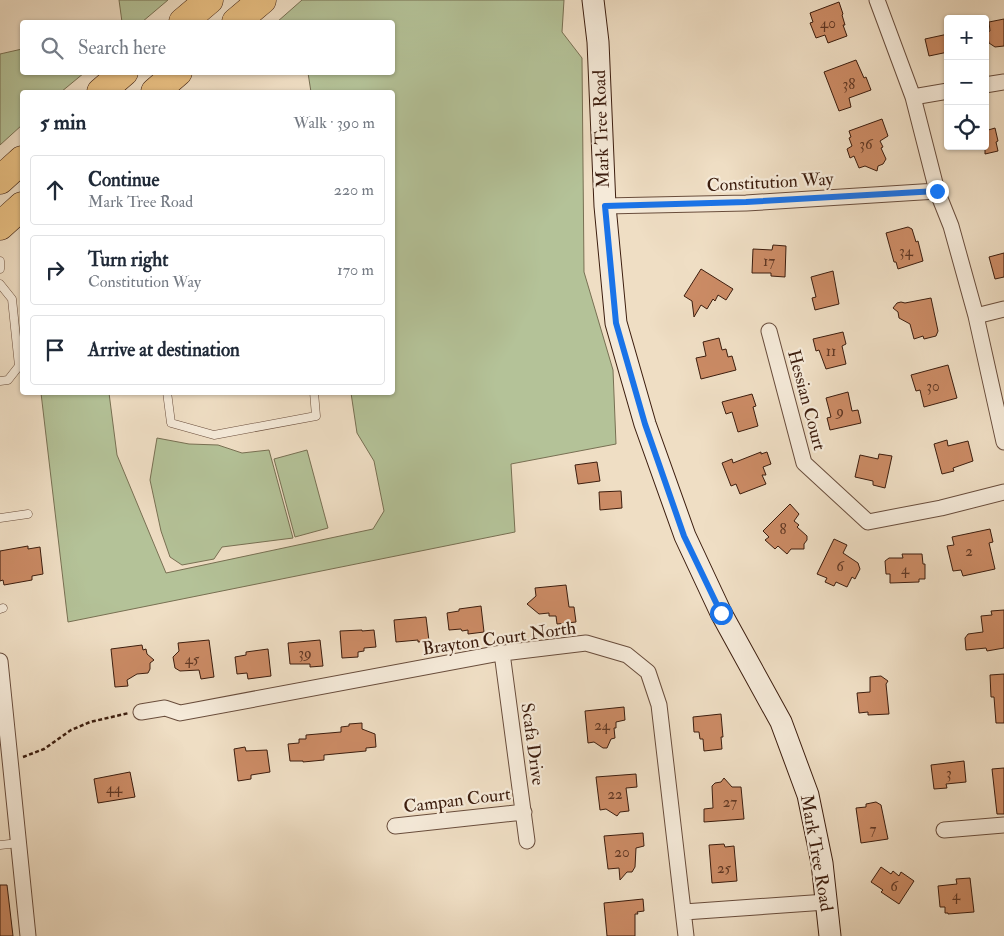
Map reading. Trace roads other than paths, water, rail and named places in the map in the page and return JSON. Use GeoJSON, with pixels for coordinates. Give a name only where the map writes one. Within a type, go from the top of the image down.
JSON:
{"type":"FeatureCollection","features":[{"type":"Feature","properties":{"kind":"highway"},"geometry":{"type":"LineString","coordinates":[[184,20],[209,0]]}},
{"type":"Feature","properties":{"kind":"highway"},"geometry":{"type":"LineString","coordinates":[[238,20],[262,0]]}},
{"type":"Feature","properties":{"kind":"highway"},"geometry":{"type":"LineString","coordinates":[[103,90],[121,75]]}},
{"type":"Feature","properties":{"kind":"highway"},"geometry":{"type":"LineString","coordinates":[[0,180],[20,162]]}},
{"type":"Feature","properties":{"kind":"highway"},"geometry":{"type":"LineString","coordinates":[[0,226],[20,208]]}},
{"type":"Feature","properties":{"kind":"main road","name":"Mark Tree Road"},"geometry":{"type":"LineString","coordinates":[[593,0],[598,42],[605,206],[616,323],[645,424],[684,536],[721,613],[781,722],[808,795],[822,863],[830,936]]}},
{"type":"Feature","properties":{"kind":"street"},"geometry":{"type":"LineString","coordinates":[[877,0],[913,97],[937,191],[951,226],[976,316],[1004,442]]}},
{"type":"Feature","properties":{"kind":"street"},"geometry":{"type":"LineString","coordinates":[[989,84],[1004,82]]}},
{"type":"Feature","properties":{"kind":"street"},"geometry":{"type":"LineString","coordinates":[[913,97],[944,92]]}},
{"type":"Feature","properties":{"kind":"street","name":"Constitution Way"},"geometry":{"type":"LineString","coordinates":[[605,206],[746,202],[937,191]]}},
{"type":"Feature","properties":{"kind":"street"},"geometry":{"type":"LineString","coordinates":[[976,316],[1004,309]]}},
{"type":"Feature","properties":{"kind":"street","name":"Hessian Court"},"geometry":{"type":"LineString","coordinates":[[769,331],[804,463],[868,522],[942,508],[1004,492]]}},
{"type":"Feature","properties":{"kind":"street","name":"Brayton Court North"},"geometry":{"type":"LineString","coordinates":[[141,712],[165,708],[180,713],[502,653],[586,643],[627,655],[648,672],[659,705],[686,936]]}},
{"type":"Feature","properties":{"kind":"street","name":"Scafa Drive"},"geometry":{"type":"LineString","coordinates":[[502,653],[528,840]]}},
{"type":"Feature","properties":{"kind":"street"},"geometry":{"type":"LineString","coordinates":[[0,661],[28,936]]}},
{"type":"Feature","properties":{"kind":"street","name":"Campan Court"},"geometry":{"type":"LineString","coordinates":[[395,826],[524,812]]}},
{"type":"Feature","properties":{"kind":"street"},"geometry":{"type":"LineString","coordinates":[[944,830],[1004,825]]}},
{"type":"Feature","properties":{"kind":"street"},"geometry":{"type":"LineString","coordinates":[[684,912],[826,902]]}},
{"type":"Feature","properties":{"kind":"lane"},"geometry":{"type":"LineString","coordinates":[[0,260],[0,269]]}},
{"type":"Feature","properties":{"kind":"lane"},"geometry":{"type":"LineString","coordinates":[[0,284],[12,299],[19,366],[8,380],[0,381]]}},
{"type":"Feature","properties":{"kind":"lane"},"geometry":{"type":"LineString","coordinates":[[167,395],[171,423],[214,435],[316,416],[314,395]]}},
{"type":"Feature","properties":{"kind":"lane"},"geometry":{"type":"LineString","coordinates":[[0,518],[28,514]]}},
{"type":"Feature","properties":{"kind":"lane"},"geometry":{"type":"LineString","coordinates":[[0,845],[18,843]]}}]}
